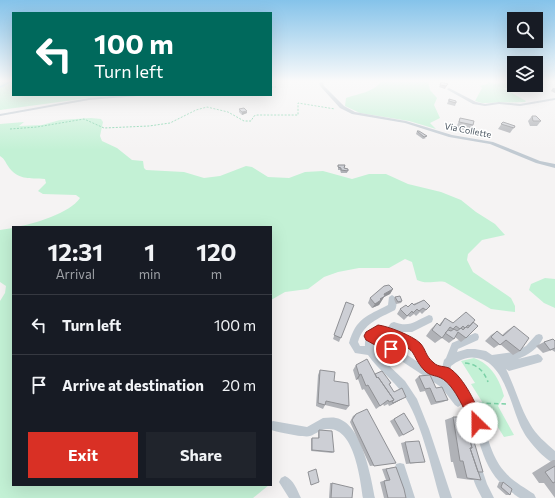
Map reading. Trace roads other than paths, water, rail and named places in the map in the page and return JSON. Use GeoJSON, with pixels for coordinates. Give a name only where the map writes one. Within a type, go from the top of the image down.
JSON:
{"type":"FeatureCollection","features":[{"type":"Feature","properties":{"kind":"street"},"geometry":{"type":"LineString","coordinates":[[0,115],[60,104]]}},
{"type":"Feature","properties":{"kind":"street","name":"Via Collette"},"geometry":{"type":"LineString","coordinates":[[340,104],[346,110],[365,116],[406,122],[451,136],[492,143],[538,162],[555,166]]}},
{"type":"Feature","properties":{"kind":"street"},"geometry":{"type":"LineString","coordinates":[[370,351],[358,350],[353,343],[355,333],[362,323],[392,308],[392,299]]}},
{"type":"Feature","properties":{"kind":"street"},"geometry":{"type":"LineString","coordinates":[[429,319],[411,328],[403,330],[394,326],[391,330],[417,348],[421,359],[432,370],[445,373],[456,384],[473,412],[484,445],[501,477],[530,498]]}},
{"type":"Feature","properties":{"kind":"street"},"geometry":{"type":"LineString","coordinates":[[397,335],[387,331],[378,331],[370,336],[368,344],[370,351],[375,359],[398,379],[416,408],[446,498]]}},
{"type":"Feature","properties":{"kind":"street"},"geometry":{"type":"LineString","coordinates":[[370,336],[444,384],[458,402]]}},
{"type":"Feature","properties":{"kind":"street"},"geometry":{"type":"LineString","coordinates":[[450,360],[455,346],[474,337]]}},
{"type":"Feature","properties":{"kind":"street"},"geometry":{"type":"LineString","coordinates":[[493,359],[523,354],[530,350],[539,338]]}},
{"type":"Feature","properties":{"kind":"street"},"geometry":{"type":"LineString","coordinates":[[445,373],[446,363],[457,355],[470,353],[482,354],[509,366],[538,359]]}},
{"type":"Feature","properties":{"kind":"street"},"geometry":{"type":"LineString","coordinates":[[493,359],[502,370],[527,428],[555,459]]}},
{"type":"Feature","properties":{"kind":"street"},"geometry":{"type":"LineString","coordinates":[[273,426],[308,432],[326,422],[339,423],[347,429],[357,450],[369,498]]}},
{"type":"Feature","properties":{"kind":"street"},"geometry":{"type":"LineString","coordinates":[[474,456],[482,486],[488,498]]}},
{"type":"Feature","properties":{"kind":"street"},"geometry":{"type":"LineString","coordinates":[[400,468],[409,498]]}},
{"type":"Feature","properties":{"kind":"street"},"geometry":{"type":"LineString","coordinates":[[285,482],[295,498]]}}]}
